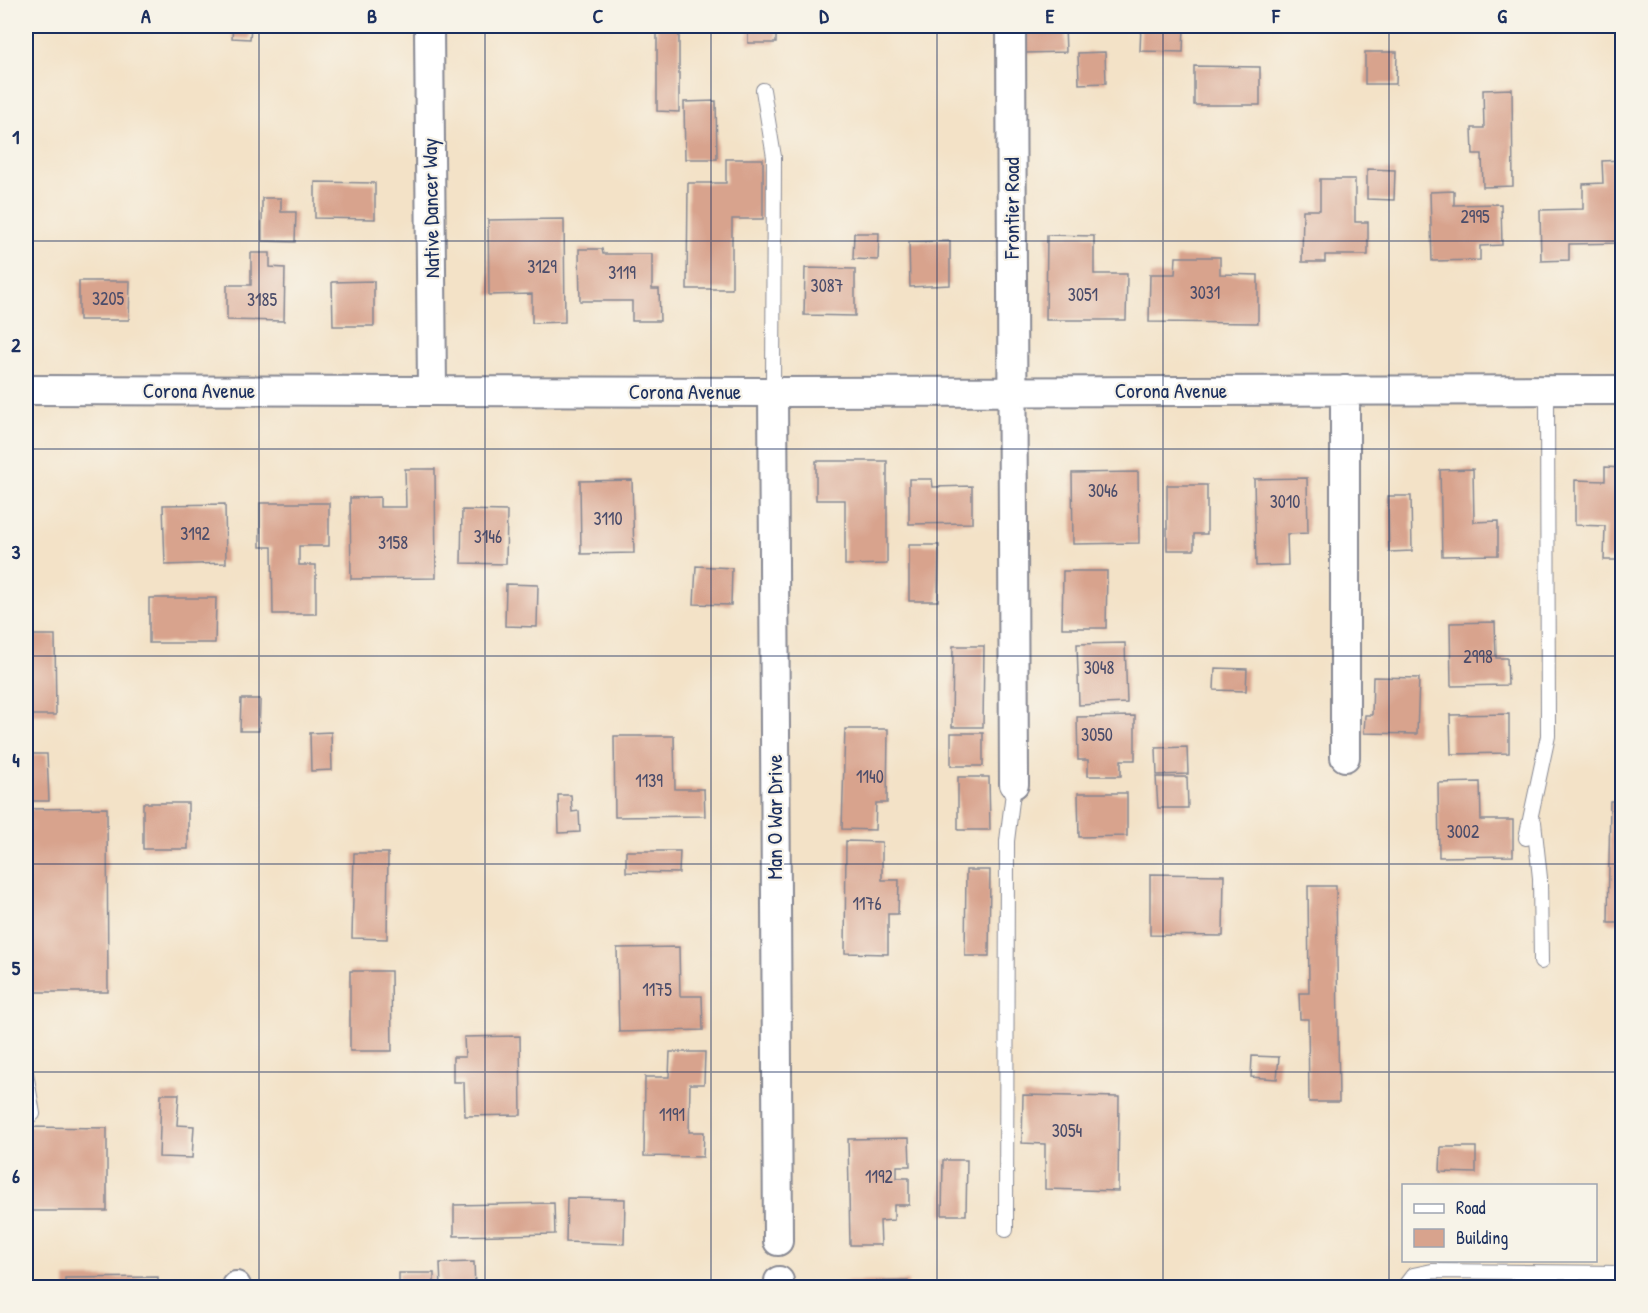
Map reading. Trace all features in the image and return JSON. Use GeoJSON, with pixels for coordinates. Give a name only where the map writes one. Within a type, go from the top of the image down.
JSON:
{"type":"FeatureCollection","features":[{"type":"Feature","properties":{"kind":"street","name":"Native Dancer Way"},"geometry":{"type":"LineString","coordinates":[[429,26],[432,391]]}},
{"type":"Feature","properties":{"kind":"street","name":"Frontier Road"},"geometry":{"type":"LineString","coordinates":[[1011,26],[1014,784]]}},
{"type":"Feature","properties":{"kind":"street","name":"Corona Avenue"},"geometry":{"type":"LineString","coordinates":[[26,390],[772,392],[1623,390]]}},
{"type":"Feature","properties":{"kind":"street"},"geometry":{"type":"LineString","coordinates":[[1345,390],[1345,757]]}},
{"type":"Feature","properties":{"kind":"street","name":"Man O War Drive"},"geometry":{"type":"LineString","coordinates":[[772,392],[778,1241]]}},
{"type":"Feature","properties":{"kind":"lane"},"geometry":{"type":"LineString","coordinates":[[762,90],[774,157],[772,392]]}},
{"type":"Feature","properties":{"kind":"lane"},"geometry":{"type":"LineString","coordinates":[[1526,838],[1548,736],[1547,389]]}},
{"type":"Feature","properties":{"kind":"lane"},"geometry":{"type":"LineString","coordinates":[[1006,1230],[1007,842],[1014,784]]}},
{"type":"Feature","properties":{"kind":"lane"},"geometry":{"type":"LineString","coordinates":[[1533,811],[1540,878],[1541,962]]}},
{"type":"Feature","properties":{"kind":"lane"},"geometry":{"type":"LineString","coordinates":[[26,1074],[33,1114]]}},
{"type":"Feature","properties":{"kind":"lane"},"geometry":{"type":"LineString","coordinates":[[1403,1287],[1413,1275],[1432,1271],[1623,1273]]}},
{"type":"Feature","properties":{"kind":"building"},"geometry":{"type":"Polygon","coordinates":[[[233,26],[251,26],[250,39],[232,38],[233,26]]]}},
{"type":"Feature","properties":{"kind":"building"},"geometry":{"type":"Polygon","coordinates":[[[657,26],[679,26],[679,112],[657,111],[657,26]]]}},
{"type":"Feature","properties":{"kind":"building"},"geometry":{"type":"Polygon","coordinates":[[[748,26],[776,26],[776,43],[748,43],[748,26]]]}},
{"type":"Feature","properties":{"kind":"building"},"geometry":{"type":"Polygon","coordinates":[[[1024,26],[1065,26],[1066,52],[1024,53],[1024,26]]]}},
{"type":"Feature","properties":{"kind":"building"},"geometry":{"type":"Polygon","coordinates":[[[1141,26],[1184,26],[1183,52],[1140,51],[1141,26]]]}},
{"type":"Feature","properties":{"kind":"building"},"geometry":{"type":"Polygon","coordinates":[[[1105,52],[1106,83],[1079,84],[1078,53],[1105,52]]]}},
{"type":"Feature","properties":{"kind":"building"},"geometry":{"type":"Polygon","coordinates":[[[1365,52],[1397,52],[1396,84],[1365,84],[1365,52]]]}},
{"type":"Feature","properties":{"kind":"building"},"geometry":{"type":"Polygon","coordinates":[[[1194,66],[1260,67],[1260,105],[1194,105],[1194,66]]]}},
{"type":"Feature","properties":{"kind":"building"},"geometry":{"type":"Polygon","coordinates":[[[1512,89],[1513,186],[1483,187],[1482,154],[1473,154],[1472,128],[1484,128],[1483,90],[1512,89]]]}},
{"type":"Feature","properties":{"kind":"building"},"geometry":{"type":"Polygon","coordinates":[[[716,101],[717,159],[685,159],[684,102],[716,101]]]}},
{"type":"Feature","properties":{"kind":"building"},"geometry":{"type":"Polygon","coordinates":[[[726,159],[763,159],[763,219],[732,219],[732,289],[687,289],[688,183],[726,183],[726,159]]]}},
{"type":"Feature","properties":{"kind":"building"},"geometry":{"type":"Polygon","coordinates":[[[1622,160],[1622,243],[1569,244],[1569,260],[1541,261],[1540,210],[1583,209],[1583,184],[1603,183],[1602,161],[1622,160]]]}},
{"type":"Feature","properties":{"kind":"building"},"geometry":{"type":"Polygon","coordinates":[[[1367,169],[1395,170],[1394,200],[1367,199],[1367,169]]]}},
{"type":"Feature","properties":{"kind":"building"},"geometry":{"type":"Polygon","coordinates":[[[1320,179],[1355,179],[1355,222],[1368,222],[1368,255],[1325,255],[1325,262],[1302,262],[1303,210],[1320,210],[1320,179]]]}},
{"type":"Feature","properties":{"kind":"building"},"geometry":{"type":"Polygon","coordinates":[[[315,182],[375,183],[375,219],[315,218],[315,182]]]}},
{"type":"Feature","properties":{"kind":"building"},"geometry":{"type":"Polygon","coordinates":[[[1454,191],[1454,205],[1501,204],[1502,245],[1480,246],[1480,260],[1432,261],[1430,192],[1454,191]]]}},
{"type":"Feature","properties":{"kind":"building"},"geometry":{"type":"Polygon","coordinates":[[[262,198],[281,198],[281,212],[296,212],[295,242],[262,241],[262,198]]]}},
{"type":"Feature","properties":{"kind":"building"},"geometry":{"type":"Polygon","coordinates":[[[564,219],[565,322],[532,323],[532,294],[489,295],[488,220],[564,219]]]}},
{"type":"Feature","properties":{"kind":"building"},"geometry":{"type":"Polygon","coordinates":[[[854,233],[879,233],[878,260],[853,259],[854,233]]]}},
{"type":"Feature","properties":{"kind":"building"},"geometry":{"type":"Polygon","coordinates":[[[1047,235],[1094,236],[1094,274],[1127,274],[1126,320],[1046,320],[1047,235]]]}},
{"type":"Feature","properties":{"kind":"building"},"geometry":{"type":"Polygon","coordinates":[[[950,241],[950,285],[910,287],[909,242],[950,241]]]}},
{"type":"Feature","properties":{"kind":"building"},"geometry":{"type":"Polygon","coordinates":[[[579,249],[602,249],[603,254],[652,254],[652,289],[659,289],[660,321],[632,321],[632,301],[580,301],[579,249]]]}},
{"type":"Feature","properties":{"kind":"building"},"geometry":{"type":"Polygon","coordinates":[[[251,253],[270,253],[270,267],[285,268],[284,321],[227,320],[227,285],[251,285],[251,253]]]}},
{"type":"Feature","properties":{"kind":"building"},"geometry":{"type":"Polygon","coordinates":[[[1176,257],[1220,257],[1220,274],[1258,275],[1258,323],[1149,322],[1150,274],[1175,274],[1176,257]]]}},
{"type":"Feature","properties":{"kind":"building"},"geometry":{"type":"Polygon","coordinates":[[[805,268],[855,269],[855,316],[804,315],[805,268]]]}},
{"type":"Feature","properties":{"kind":"building"},"geometry":{"type":"Polygon","coordinates":[[[79,281],[130,281],[129,320],[79,320],[79,281]]]}},
{"type":"Feature","properties":{"kind":"building"},"geometry":{"type":"Polygon","coordinates":[[[374,281],[374,326],[333,326],[332,282],[374,281]]]}},
{"type":"Feature","properties":{"kind":"building"},"geometry":{"type":"Polygon","coordinates":[[[816,461],[887,461],[887,564],[845,565],[845,500],[816,500],[816,461]]]}},
{"type":"Feature","properties":{"kind":"building"},"geometry":{"type":"Polygon","coordinates":[[[1605,467],[1622,468],[1622,560],[1604,560],[1605,526],[1575,525],[1575,480],[1605,481],[1605,467]]]}},
{"type":"Feature","properties":{"kind":"building"},"geometry":{"type":"Polygon","coordinates":[[[405,469],[435,469],[436,578],[351,579],[350,498],[380,497],[380,507],[406,507],[405,469]]]}},
{"type":"Feature","properties":{"kind":"building"},"geometry":{"type":"Polygon","coordinates":[[[1473,469],[1474,522],[1498,521],[1498,555],[1442,556],[1440,470],[1473,469]]]}},
{"type":"Feature","properties":{"kind":"building"},"geometry":{"type":"Polygon","coordinates":[[[1138,472],[1139,543],[1073,544],[1072,473],[1138,472]]]}},
{"type":"Feature","properties":{"kind":"building"},"geometry":{"type":"Polygon","coordinates":[[[1307,478],[1308,533],[1287,534],[1288,565],[1256,566],[1254,479],[1307,478]]]}},
{"type":"Feature","properties":{"kind":"building"},"geometry":{"type":"Polygon","coordinates":[[[909,479],[932,479],[933,487],[972,486],[972,523],[909,524],[909,479]]]}},
{"type":"Feature","properties":{"kind":"building"},"geometry":{"type":"Polygon","coordinates":[[[632,480],[634,553],[581,554],[580,481],[632,480]]]}},
{"type":"Feature","properties":{"kind":"building"},"geometry":{"type":"Polygon","coordinates":[[[1167,485],[1207,485],[1207,534],[1194,534],[1194,550],[1167,550],[1167,485]]]}},
{"type":"Feature","properties":{"kind":"building"},"geometry":{"type":"Polygon","coordinates":[[[1388,496],[1411,496],[1412,551],[1389,552],[1388,496]]]}},
{"type":"Feature","properties":{"kind":"building"},"geometry":{"type":"Polygon","coordinates":[[[260,503],[329,503],[329,546],[299,546],[299,565],[316,565],[316,614],[273,614],[272,547],[260,547],[260,503]]]}},
{"type":"Feature","properties":{"kind":"building"},"geometry":{"type":"Polygon","coordinates":[[[225,504],[226,563],[165,565],[163,505],[225,504]]]}},
{"type":"Feature","properties":{"kind":"building"},"geometry":{"type":"Polygon","coordinates":[[[462,510],[507,511],[506,564],[461,563],[462,510]]]}},
{"type":"Feature","properties":{"kind":"building"},"geometry":{"type":"Polygon","coordinates":[[[909,545],[939,545],[938,601],[909,601],[909,545]]]}},
{"type":"Feature","properties":{"kind":"building"},"geometry":{"type":"Polygon","coordinates":[[[696,566],[732,568],[731,605],[694,604],[696,566]]]}},
{"type":"Feature","properties":{"kind":"building"},"geometry":{"type":"Polygon","coordinates":[[[1063,571],[1107,571],[1106,628],[1062,628],[1063,571]]]}},
{"type":"Feature","properties":{"kind":"building"},"geometry":{"type":"Polygon","coordinates":[[[506,584],[538,585],[537,627],[505,626],[506,584]]]}},
{"type":"Feature","properties":{"kind":"building"},"geometry":{"type":"Polygon","coordinates":[[[149,598],[216,598],[215,643],[149,643],[149,598]]]}},
{"type":"Feature","properties":{"kind":"building"},"geometry":{"type":"Polygon","coordinates":[[[1495,622],[1496,658],[1507,658],[1508,685],[1451,686],[1450,623],[1495,622]]]}},
{"type":"Feature","properties":{"kind":"building"},"geometry":{"type":"Polygon","coordinates":[[[26,635],[55,635],[56,715],[26,715],[26,635]]]}},
{"type":"Feature","properties":{"kind":"building"},"geometry":{"type":"Polygon","coordinates":[[[1125,643],[1127,703],[1079,705],[1077,644],[1125,643]]]}},
{"type":"Feature","properties":{"kind":"building"},"geometry":{"type":"Polygon","coordinates":[[[953,646],[984,646],[983,727],[952,727],[953,646]]]}},
{"type":"Feature","properties":{"kind":"building"},"geometry":{"type":"Polygon","coordinates":[[[1215,668],[1247,669],[1246,691],[1214,690],[1215,668]]]}},
{"type":"Feature","properties":{"kind":"building"},"geometry":{"type":"Polygon","coordinates":[[[1373,677],[1419,678],[1417,734],[1364,733],[1365,715],[1372,715],[1373,677]]]}},
{"type":"Feature","properties":{"kind":"building"},"geometry":{"type":"Polygon","coordinates":[[[241,699],[260,699],[259,731],[240,731],[241,699]]]}},
{"type":"Feature","properties":{"kind":"building"},"geometry":{"type":"Polygon","coordinates":[[[1509,714],[1509,753],[1451,754],[1450,715],[1509,714]]]}},
{"type":"Feature","properties":{"kind":"building"},"geometry":{"type":"Polygon","coordinates":[[[1135,716],[1135,760],[1121,760],[1121,776],[1088,776],[1088,760],[1078,760],[1077,717],[1135,716]]]}},
{"type":"Feature","properties":{"kind":"building"},"geometry":{"type":"Polygon","coordinates":[[[845,729],[888,729],[887,803],[876,803],[875,830],[842,829],[845,729]]]}},
{"type":"Feature","properties":{"kind":"building"},"geometry":{"type":"Polygon","coordinates":[[[331,732],[332,770],[311,771],[310,733],[331,732]]]}},
{"type":"Feature","properties":{"kind":"building"},"geometry":{"type":"Polygon","coordinates":[[[951,733],[983,733],[983,766],[951,766],[951,733]]]}},
{"type":"Feature","properties":{"kind":"building"},"geometry":{"type":"Polygon","coordinates":[[[614,736],[674,736],[675,789],[704,789],[705,816],[615,817],[614,736]]]}},
{"type":"Feature","properties":{"kind":"building"},"geometry":{"type":"Polygon","coordinates":[[[1187,747],[1188,774],[1157,775],[1156,748],[1187,747]]]}},
{"type":"Feature","properties":{"kind":"building"},"geometry":{"type":"Polygon","coordinates":[[[26,754],[47,754],[49,801],[26,801],[26,754]]]}},
{"type":"Feature","properties":{"kind":"building"},"geometry":{"type":"Polygon","coordinates":[[[958,777],[989,777],[990,830],[958,830],[958,777]]]}},
{"type":"Feature","properties":{"kind":"building"},"geometry":{"type":"Polygon","coordinates":[[[1156,777],[1187,777],[1188,808],[1158,808],[1156,777]]]}},
{"type":"Feature","properties":{"kind":"building"},"geometry":{"type":"Polygon","coordinates":[[[1480,782],[1481,820],[1513,820],[1513,856],[1439,857],[1438,783],[1480,782]]]}},
{"type":"Feature","properties":{"kind":"building"},"geometry":{"type":"Polygon","coordinates":[[[1078,793],[1127,793],[1127,836],[1079,837],[1078,793]]]}},
{"type":"Feature","properties":{"kind":"building"},"geometry":{"type":"Polygon","coordinates":[[[558,795],[571,795],[572,812],[579,811],[580,832],[559,833],[558,795]]]}},
{"type":"Feature","properties":{"kind":"building"},"geometry":{"type":"Polygon","coordinates":[[[1610,801],[1622,801],[1622,923],[1608,923],[1610,801]]]}},
{"type":"Feature","properties":{"kind":"building"},"geometry":{"type":"Polygon","coordinates":[[[143,803],[188,803],[188,849],[143,849],[143,803]]]}},
{"type":"Feature","properties":{"kind":"building"},"geometry":{"type":"Polygon","coordinates":[[[107,808],[108,992],[26,992],[26,809],[107,808]]]}},
{"type":"Feature","properties":{"kind":"building"},"geometry":{"type":"Polygon","coordinates":[[[846,841],[882,842],[882,880],[899,880],[898,914],[888,914],[888,954],[845,953],[846,841]]]}},
{"type":"Feature","properties":{"kind":"building"},"geometry":{"type":"Polygon","coordinates":[[[626,851],[680,851],[679,873],[626,872],[626,851]]]}},
{"type":"Feature","properties":{"kind":"building"},"geometry":{"type":"Polygon","coordinates":[[[354,853],[388,853],[387,939],[352,938],[354,853]]]}},
{"type":"Feature","properties":{"kind":"building"},"geometry":{"type":"Polygon","coordinates":[[[966,870],[990,870],[989,956],[965,956],[966,870]]]}},
{"type":"Feature","properties":{"kind":"building"},"geometry":{"type":"Polygon","coordinates":[[[1150,874],[1224,875],[1223,936],[1150,935],[1150,874]]]}},
{"type":"Feature","properties":{"kind":"building"},"geometry":{"type":"Polygon","coordinates":[[[1308,886],[1336,886],[1339,1102],[1309,1102],[1308,1019],[1300,1019],[1299,993],[1309,993],[1308,886]]]}},
{"type":"Feature","properties":{"kind":"building"},"geometry":{"type":"Polygon","coordinates":[[[679,947],[680,996],[702,996],[703,1030],[619,1032],[617,948],[679,947]]]}},
{"type":"Feature","properties":{"kind":"building"},"geometry":{"type":"Polygon","coordinates":[[[350,971],[391,971],[392,1051],[350,1051],[350,971]]]}},
{"type":"Feature","properties":{"kind":"building"},"geometry":{"type":"Polygon","coordinates":[[[520,1036],[521,1115],[465,1116],[464,1082],[453,1082],[453,1057],[465,1057],[464,1037],[520,1036]]]}},
{"type":"Feature","properties":{"kind":"building"},"geometry":{"type":"Polygon","coordinates":[[[670,1052],[705,1052],[704,1084],[690,1084],[689,1132],[704,1132],[703,1157],[644,1156],[645,1077],[669,1077],[670,1052]]]}},
{"type":"Feature","properties":{"kind":"building"},"geometry":{"type":"Polygon","coordinates":[[[1252,1056],[1279,1057],[1277,1079],[1251,1077],[1252,1056]]]}},
{"type":"Feature","properties":{"kind":"building"},"geometry":{"type":"Polygon","coordinates":[[[161,1094],[179,1094],[177,1125],[194,1126],[192,1158],[159,1157],[161,1094]]]}},
{"type":"Feature","properties":{"kind":"building"},"geometry":{"type":"Polygon","coordinates":[[[1023,1095],[1119,1097],[1118,1191],[1045,1189],[1045,1144],[1022,1143],[1023,1095]]]}},
{"type":"Feature","properties":{"kind":"building"},"geometry":{"type":"Polygon","coordinates":[[[26,1127],[107,1128],[107,1211],[26,1211],[26,1127]]]}},
{"type":"Feature","properties":{"kind":"building"},"geometry":{"type":"Polygon","coordinates":[[[909,1138],[910,1166],[897,1166],[897,1178],[909,1178],[909,1205],[894,1205],[894,1220],[880,1221],[881,1245],[850,1245],[848,1139],[909,1138]]]}},
{"type":"Feature","properties":{"kind":"building"},"geometry":{"type":"Polygon","coordinates":[[[1441,1147],[1476,1147],[1476,1173],[1440,1172],[1441,1147]]]}},
{"type":"Feature","properties":{"kind":"building"},"geometry":{"type":"Polygon","coordinates":[[[943,1160],[967,1160],[966,1215],[942,1215],[943,1160]]]}},
{"type":"Feature","properties":{"kind":"building"},"geometry":{"type":"Polygon","coordinates":[[[567,1198],[625,1199],[624,1244],[566,1242],[567,1198]]]}},
{"type":"Feature","properties":{"kind":"building"},"geometry":{"type":"Polygon","coordinates":[[[554,1203],[555,1234],[454,1236],[454,1205],[554,1203]]]}},
{"type":"Feature","properties":{"kind":"building"},"geometry":{"type":"Polygon","coordinates":[[[474,1262],[475,1288],[441,1288],[440,1263],[474,1262]]]}},
{"type":"Feature","properties":{"kind":"building"},"geometry":{"type":"Polygon","coordinates":[[[399,1273],[434,1273],[434,1288],[399,1288],[399,1273]]]}},
{"type":"Feature","properties":{"kind":"building"},"geometry":{"type":"Polygon","coordinates":[[[158,1277],[158,1288],[65,1288],[65,1278],[158,1277]]]}},
{"type":"Feature","properties":{"kind":"building"},"geometry":{"type":"Polygon","coordinates":[[[908,1281],[908,1288],[843,1288],[843,1282],[908,1281]]]}}]}
